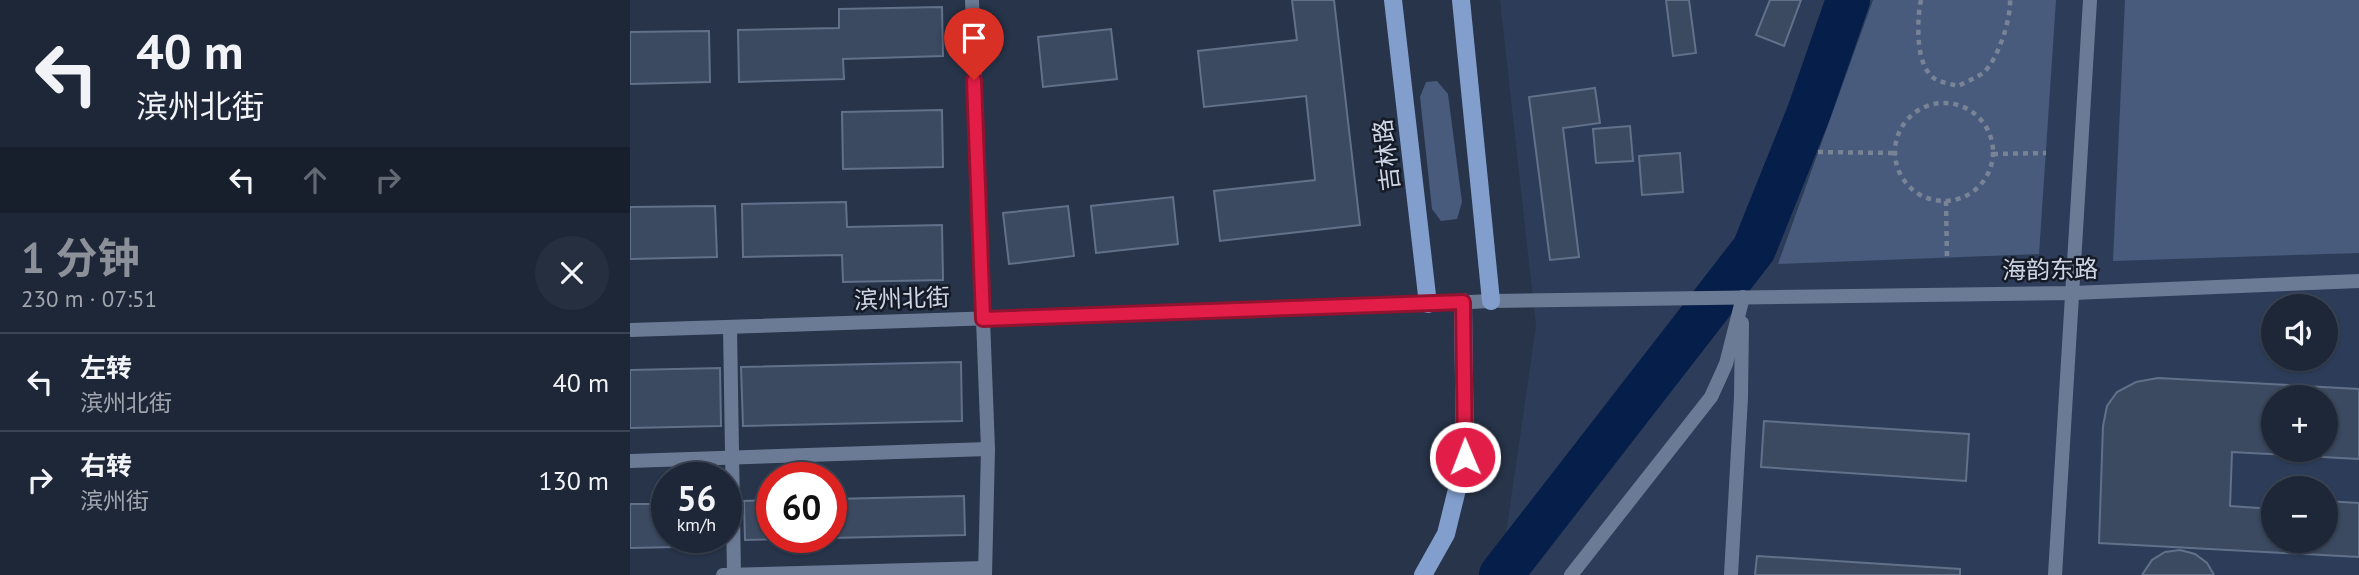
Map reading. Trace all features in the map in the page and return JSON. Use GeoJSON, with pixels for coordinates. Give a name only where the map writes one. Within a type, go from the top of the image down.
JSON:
{"type":"FeatureCollection","features":[{"type":"Feature","properties":{"kind":"main road","name":"吉林路"},"geometry":{"type":"LineString","coordinates":[[1393,0],[1428,304]]}},
{"type":"Feature","properties":{"kind":"main road"},"geometry":{"type":"LineString","coordinates":[[1461,0],[1491,301]]}},
{"type":"Feature","properties":{"kind":"main road"},"geometry":{"type":"LineString","coordinates":[[1423,575],[1446,534],[1465,457],[1463,302]]}},
{"type":"Feature","properties":{"kind":"street"},"geometry":{"type":"LineString","coordinates":[[723,575],[985,571],[988,449],[972,0]]}},
{"type":"Feature","properties":{"kind":"street"},"geometry":{"type":"LineString","coordinates":[[2055,575],[2090,0]]}},
{"type":"Feature","properties":{"kind":"street","name":"海韵东路"},"geometry":{"type":"LineString","coordinates":[[1491,301],[2073,293],[2359,281]]}},
{"type":"Feature","properties":{"kind":"street"},"geometry":{"type":"LineString","coordinates":[[1571,575],[1711,397],[1726,364],[1743,297]]}},
{"type":"Feature","properties":{"kind":"street"},"geometry":{"type":"LineString","coordinates":[[1731,575],[1741,397],[1743,297]]}},
{"type":"Feature","properties":{"kind":"street","name":"滨州北街"},"geometry":{"type":"LineString","coordinates":[[630,330],[1491,301]]}},
{"type":"Feature","properties":{"kind":"street"},"geometry":{"type":"LineString","coordinates":[[730,327],[734,575]]}},
{"type":"Feature","properties":{"kind":"street"},"geometry":{"type":"LineString","coordinates":[[630,461],[988,449]]}},
{"type":"Feature","properties":{"kind":"path"},"geometry":{"type":"LineString","coordinates":[[1921,0],[1918,29],[1922,56],[1928,72],[1939,82],[1958,86],[1984,72],[2000,45],[2011,11],[2010,0]]}},
{"type":"Feature","properties":{"kind":"path"},"geometry":{"type":"LineString","coordinates":[[1944,103],[1961,106],[1976,114],[1987,127],[1993,154],[1987,176],[1977,189],[1963,198],[1946,201],[1930,200],[1916,193],[1905,182],[1897,168],[1895,153],[1897,138],[1909,118],[1929,106],[1944,103]]}},
{"type":"Feature","properties":{"kind":"path"},"geometry":{"type":"LineString","coordinates":[[1818,152],[1895,153]]}},
{"type":"Feature","properties":{"kind":"path"},"geometry":{"type":"LineString","coordinates":[[1993,154],[2046,153]]}},
{"type":"Feature","properties":{"kind":"path"},"geometry":{"type":"LineString","coordinates":[[1946,201],[1947,258]]}},
{"type":"Feature","properties":{"kind":"shaded area"},"geometry":{"type":"Polygon","coordinates":[[[1500,0],[2359,0],[2359,575],[1500,575],[1536,326],[1500,0]]]}},
{"type":"Feature","properties":{"kind":"shaded area"},"geometry":{"type":"Polygon","coordinates":[[[1873,0],[2056,0],[2039,254],[1778,264],[1873,0]]]}},
{"type":"Feature","properties":{"kind":"shaded area"},"geometry":{"type":"Polygon","coordinates":[[[2125,0],[2359,0],[2359,253],[2113,261],[2125,0]]]}},
{"type":"Feature","properties":{"kind":"shaded area"},"geometry":{"type":"Polygon","coordinates":[[[1437,81],[1448,94],[1462,202],[1457,219],[1441,221],[1432,209],[1420,97],[1426,82],[1437,81]]]}},
{"type":"Feature","properties":{"kind":"building"},"geometry":{"type":"Polygon","coordinates":[[[1292,0],[1334,0],[1360,225],[1220,241],[1214,191],[1315,180],[1306,96],[1204,107],[1198,51],[1297,40],[1292,0]]]}},
{"type":"Feature","properties":{"kind":"building"},"geometry":{"type":"Polygon","coordinates":[[[1666,0],[1689,0],[1696,53],[1673,56],[1666,0]]]}},
{"type":"Feature","properties":{"kind":"building"},"geometry":{"type":"Polygon","coordinates":[[[1770,0],[1801,0],[1784,46],[1756,35],[1770,0]]]}},
{"type":"Feature","properties":{"kind":"building"},"geometry":{"type":"Polygon","coordinates":[[[942,7],[943,56],[843,59],[844,79],[739,82],[738,30],[839,28],[839,9],[942,7]]]}},
{"type":"Feature","properties":{"kind":"building"},"geometry":{"type":"Polygon","coordinates":[[[1111,29],[1117,79],[1043,87],[1038,37],[1111,29]]]}},
{"type":"Feature","properties":{"kind":"building"},"geometry":{"type":"Polygon","coordinates":[[[709,31],[710,82],[630,84],[630,32],[709,31]]]}},
{"type":"Feature","properties":{"kind":"building"},"geometry":{"type":"Polygon","coordinates":[[[1595,88],[1600,123],[1563,128],[1579,257],[1550,260],[1529,97],[1595,88]]]}},
{"type":"Feature","properties":{"kind":"building"},"geometry":{"type":"Polygon","coordinates":[[[942,110],[943,167],[843,169],[842,112],[942,110]]]}},
{"type":"Feature","properties":{"kind":"building"},"geometry":{"type":"Polygon","coordinates":[[[1630,126],[1633,161],[1596,163],[1593,129],[1630,126]]]}},
{"type":"Feature","properties":{"kind":"building"},"geometry":{"type":"Polygon","coordinates":[[[1680,153],[1683,192],[1642,195],[1639,156],[1680,153]]]}},
{"type":"Feature","properties":{"kind":"building"},"geometry":{"type":"Polygon","coordinates":[[[1173,197],[1178,244],[1096,253],[1091,206],[1173,197]]]}},
{"type":"Feature","properties":{"kind":"building"},"geometry":{"type":"Polygon","coordinates":[[[846,202],[847,227],[942,225],[943,280],[843,282],[842,255],[743,257],[742,204],[846,202]]]}},
{"type":"Feature","properties":{"kind":"building"},"geometry":{"type":"Polygon","coordinates":[[[715,206],[717,257],[630,259],[630,207],[715,206]]]}},
{"type":"Feature","properties":{"kind":"building"},"geometry":{"type":"Polygon","coordinates":[[[1068,206],[1074,256],[1009,264],[1003,213],[1068,206]]]}},
{"type":"Feature","properties":{"kind":"building"},"geometry":{"type":"Polygon","coordinates":[[[961,362],[962,421],[743,426],[741,367],[961,362]]]}},
{"type":"Feature","properties":{"kind":"building"},"geometry":{"type":"Polygon","coordinates":[[[720,368],[721,426],[630,428],[630,370],[720,368]]]}},
{"type":"Feature","properties":{"kind":"building"},"geometry":{"type":"Polygon","coordinates":[[[2158,378],[2286,385],[2261,385],[2261,454],[2232,452],[2230,506],[2261,508],[2261,552],[2099,543],[2103,426],[2107,406],[2117,392],[2136,382],[2158,378]]]}},
{"type":"Feature","properties":{"kind":"building"},"geometry":{"type":"Polygon","coordinates":[[[2338,388],[2359,389],[2359,459],[2338,458],[2338,388]]]}},
{"type":"Feature","properties":{"kind":"building"},"geometry":{"type":"Polygon","coordinates":[[[1764,421],[1969,434],[1966,481],[1761,467],[1764,421]]]}},
{"type":"Feature","properties":{"kind":"building"},"geometry":{"type":"Polygon","coordinates":[[[964,496],[965,535],[847,538],[847,499],[964,496]]]}},
{"type":"Feature","properties":{"kind":"building"},"geometry":{"type":"Polygon","coordinates":[[[744,501],[756,501],[756,540],[745,540],[744,501]]]}},
{"type":"Feature","properties":{"kind":"building"},"geometry":{"type":"Polygon","coordinates":[[[2338,502],[2359,503],[2359,557],[2285,553],[2338,553],[2338,502]]]}},
{"type":"Feature","properties":{"kind":"building"},"geometry":{"type":"Polygon","coordinates":[[[630,504],[651,504],[651,548],[630,548],[630,504]]]}},
{"type":"Feature","properties":{"kind":"building"},"geometry":{"type":"Polygon","coordinates":[[[2180,550],[2195,554],[2207,563],[2214,575],[2142,575],[2152,560],[2165,552],[2180,550]]]}},
{"type":"Feature","properties":{"kind":"building"},"geometry":{"type":"Polygon","coordinates":[[[1757,556],[1960,569],[1960,575],[1755,575],[1757,556]]]}},
{"type":"Feature","properties":{"kind":"waterway"},"geometry":{"type":"LineString","coordinates":[[1501,575],[1754,249],[1809,112],[1848,0]]}},
{"type":"Feature","properties":{"kind":"route"},"geometry":{"type":"LineString","coordinates":[[974,80],[983,319],[1463,302],[1465,457]]}}]}
